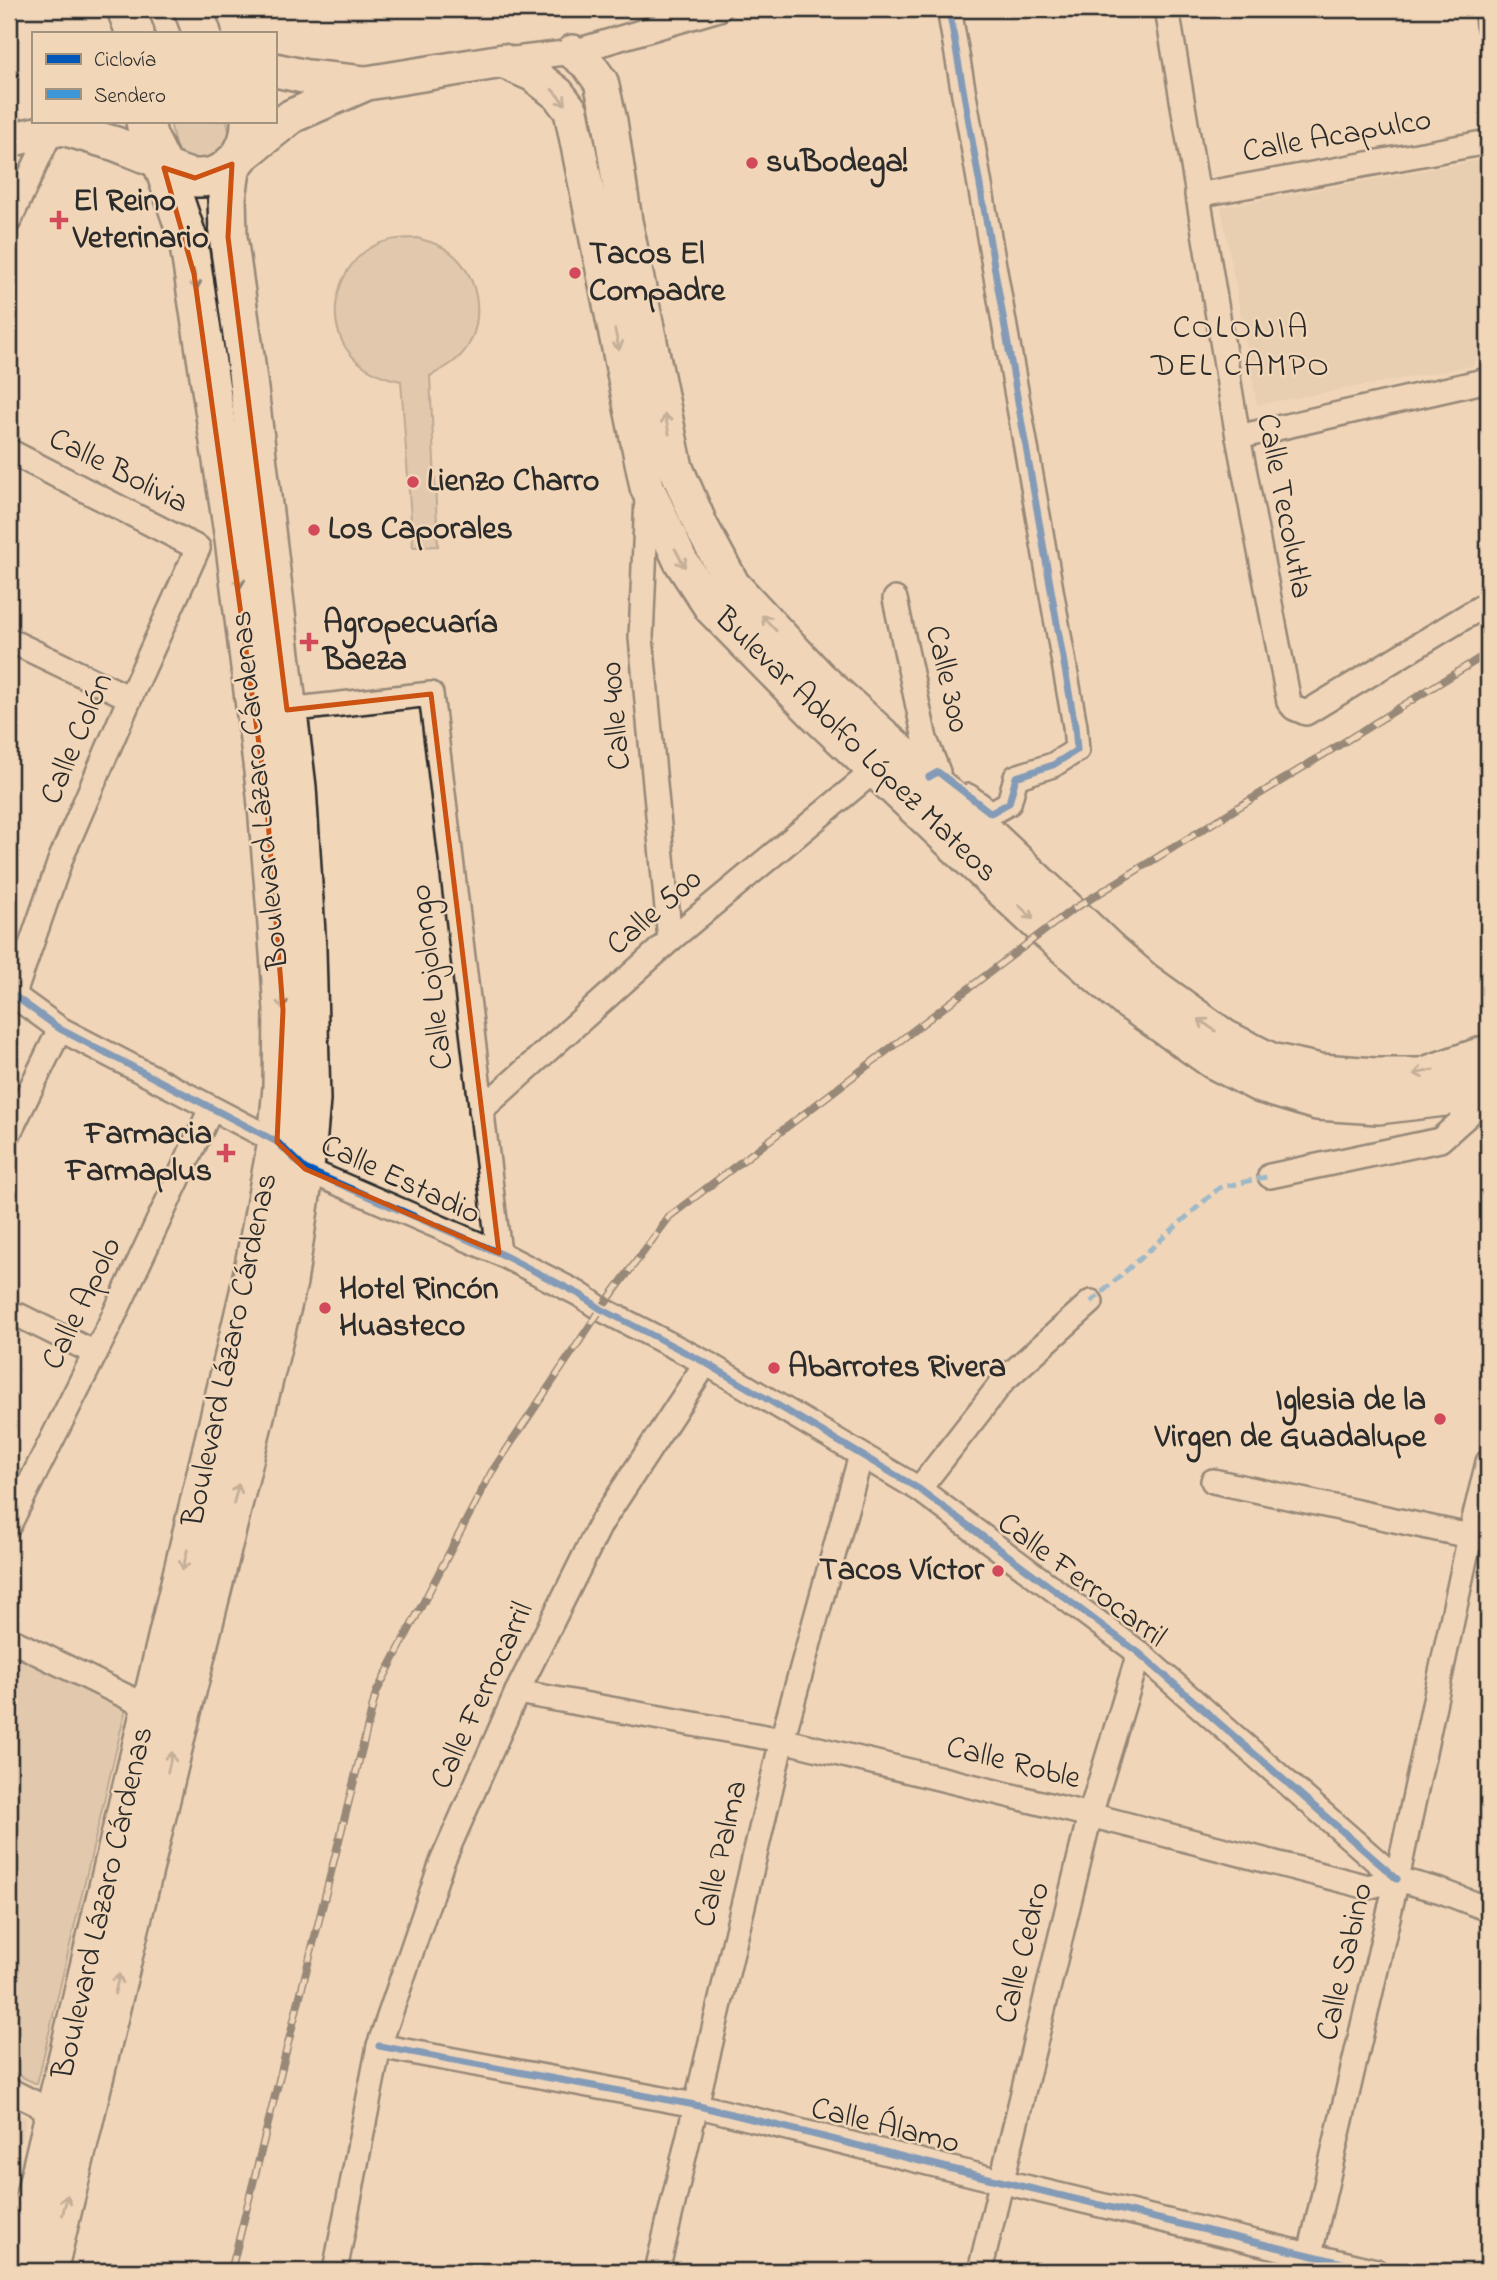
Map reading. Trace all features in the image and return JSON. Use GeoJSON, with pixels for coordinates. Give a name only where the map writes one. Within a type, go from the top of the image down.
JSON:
{"type":"FeatureCollection","features":[{"type":"Feature","properties":{"kind":"main road"},"geometry":{"type":"LineString","coordinates":[[126,9],[135,32]]}},
{"type":"Feature","properties":{"kind":"main road"},"geometry":{"type":"LineString","coordinates":[[193,9],[202,32]]}},
{"type":"Feature","properties":{"kind":"main road","name":"Bulevar Adolfo López Mateos"},"geometry":{"type":"LineString","coordinates":[[573,52],[588,64],[601,82],[610,121],[625,221],[677,468],[701,526],[733,585],[820,678],[934,775],[1110,949],[1224,1038],[1272,1060],[1321,1071],[1375,1075],[1421,1075],[1488,1052]]}},
{"type":"Feature","properties":{"kind":"main road"},"geometry":{"type":"LineString","coordinates":[[276,70],[307,77],[366,83],[503,61]]}},
{"type":"Feature","properties":{"kind":"main road","name":"Bulevar Adolfo López Mateos"},"geometry":{"type":"LineString","coordinates":[[503,61],[534,75],[558,94],[571,111],[648,487],[680,560],[712,609],[817,716],[1044,930],[1106,984],[1171,1035],[1212,1061],[1261,1086],[1317,1103],[1378,1107],[1445,1099],[1487,1086]]}},
{"type":"Feature","properties":{"kind":"main road"},"geometry":{"type":"LineString","coordinates":[[9,139],[63,127],[116,144],[195,178],[222,173],[292,117],[366,83]]}},
{"type":"Feature","properties":{"kind":"main road","name":"Boulevard Lázaro Cárdenas"},"geometry":{"type":"LineString","coordinates":[[17,2271],[249,1292],[277,1142],[282,1087],[283,1010],[266,795],[234,539],[188,239],[162,165],[148,136],[145,122]]}},
{"type":"Feature","properties":{"kind":"main road","name":"Boulevard Lázaro Cárdenas"},"geometry":{"type":"LineString","coordinates":[[48,2271],[288,1283],[305,1169],[311,1100],[307,950],[297,787],[246,356],[228,237],[227,197],[237,160],[249,141],[250,122]]}},
{"type":"Feature","properties":{"kind":"street"},"geometry":{"type":"LineString","coordinates":[[109,9],[118,32]]}},
{"type":"Feature","properties":{"kind":"street"},"geometry":{"type":"LineString","coordinates":[[207,9],[216,32]]}},
{"type":"Feature","properties":{"kind":"street"},"geometry":{"type":"LineString","coordinates":[[503,61],[573,52],[713,9]]}},
{"type":"Feature","properties":{"kind":"street"},"geometry":{"type":"LineString","coordinates":[[934,775],[991,813],[1009,803],[1016,777],[1053,765],[1077,750],[1075,726],[949,9]]}},
{"type":"Feature","properties":{"kind":"street","name":"Calle Tecolutla"},"geometry":{"type":"LineString","coordinates":[[1167,9],[1238,437],[1289,702],[1294,708],[1306,713],[1488,603]]}},
{"type":"Feature","properties":{"kind":"street"},"geometry":{"type":"LineString","coordinates":[[1486,9],[1488,25]]}},
{"type":"Feature","properties":{"kind":"street"},"geometry":{"type":"LineString","coordinates":[[9,221],[63,127]]}},
{"type":"Feature","properties":{"kind":"street","name":"Calle Acapulco"},"geometry":{"type":"LineString","coordinates":[[1198,195],[1488,142]]}},
{"type":"Feature","properties":{"kind":"street"},"geometry":{"type":"LineString","coordinates":[[1238,437],[1488,380]]}},
{"type":"Feature","properties":{"kind":"street","name":"Calle Bolivia"},"geometry":{"type":"LineString","coordinates":[[9,452],[198,548]]}},
{"type":"Feature","properties":{"kind":"street","name":"Calle 400"},"geometry":{"type":"LineString","coordinates":[[648,487],[641,638],[670,940]]}},
{"type":"Feature","properties":{"kind":"street"},"geometry":{"type":"LineString","coordinates":[[198,548],[234,539]]}},
{"type":"Feature","properties":{"kind":"street","name":"Calle Colón"},"geometry":{"type":"LineString","coordinates":[[11,993],[61,858],[198,548]]}},
{"type":"Feature","properties":{"kind":"street","name":"Calle 300"},"geometry":{"type":"LineString","coordinates":[[895,599],[934,775]]}},
{"type":"Feature","properties":{"kind":"street"},"geometry":{"type":"LineString","coordinates":[[9,640],[130,698]]}},
{"type":"Feature","properties":{"kind":"street","name":"Calle Lojolongo"},"geometry":{"type":"LineString","coordinates":[[287,710],[430,694],[499,1253]]}},
{"type":"Feature","properties":{"kind":"street","name":"Calle 500"},"geometry":{"type":"LineString","coordinates":[[481,1110],[670,940],[875,770]]}},
{"type":"Feature","properties":{"kind":"street","name":"Calle Estadio"},"geometry":{"type":"LineString","coordinates":[[11,993],[60,1029],[277,1142],[305,1169],[499,1253],[706,1363]]}},
{"type":"Feature","properties":{"kind":"street"},"geometry":{"type":"LineString","coordinates":[[9,1133],[60,1029]]}},
{"type":"Feature","properties":{"kind":"street"},"geometry":{"type":"LineString","coordinates":[[1270,1176],[1440,1140],[1468,1115],[1487,1086]]}},
{"type":"Feature","properties":{"kind":"street","name":"Calle Apolo"},"geometry":{"type":"LineString","coordinates":[[9,1525],[96,1353],[211,1109]]}},
{"type":"Feature","properties":{"kind":"street"},"geometry":{"type":"LineString","coordinates":[[919,1489],[1003,1380],[1091,1302]]}},
{"type":"Feature","properties":{"kind":"street"},"geometry":{"type":"LineString","coordinates":[[20,1316],[96,1353]]}},
{"type":"Feature","properties":{"kind":"street","name":"Calle Ferrocarril"},"geometry":{"type":"LineString","coordinates":[[335,2271],[379,2046],[442,1862],[517,1692],[601,1523],[706,1363],[919,1489],[1139,1653],[1397,1879]]}},
{"type":"Feature","properties":{"kind":"street","name":"Calle Palma"},"geometry":{"type":"LineString","coordinates":[[657,2271],[782,1740],[861,1455]]}},
{"type":"Feature","properties":{"kind":"street","name":"Calle Sabino"},"geometry":{"type":"LineString","coordinates":[[1308,2264],[1479,1538],[1488,1462]]}},
{"type":"Feature","properties":{"kind":"street"},"geometry":{"type":"LineString","coordinates":[[1213,1481],[1479,1538]]}},
{"type":"Feature","properties":{"kind":"street"},"geometry":{"type":"LineString","coordinates":[[9,1639],[150,1708]]}},
{"type":"Feature","properties":{"kind":"street","name":"Calle Cedro"},"geometry":{"type":"LineString","coordinates":[[980,2271],[1090,1815],[1139,1653]]}},
{"type":"Feature","properties":{"kind":"street","name":"Calle Roble"},"geometry":{"type":"LineString","coordinates":[[517,1692],[782,1740],[1090,1815],[1368,1887],[1397,1879],[1441,1891],[1488,1909]]}},
{"type":"Feature","properties":{"kind":"street","name":"Calle Álamo"},"geometry":{"type":"LineString","coordinates":[[379,2046],[695,2105],[1000,2181],[1308,2264],[1376,2271]]}},
{"type":"Feature","properties":{"kind":"street"},"geometry":{"type":"LineString","coordinates":[[9,2091],[55,2113]]}},
{"type":"Feature","properties":{"kind":"highlighted area"},"geometry":{"type":"Polygon","coordinates":[[[232,164],[228,237],[287,710],[431,694],[499,1253],[305,1169],[277,1142],[283,1010],[266,795],[194,274],[164,168],[195,178],[232,164]]]}},
{"type":"Feature","properties":{"kind":"shaded area"},"geometry":{"type":"Polygon","coordinates":[[[170,122],[227,122],[230,137],[225,151],[196,165],[177,154],[170,122]]]}},
{"type":"Feature","properties":{"kind":"shaded area"},"geometry":{"type":"Polygon","coordinates":[[[1479,160],[1488,211],[1488,339],[1473,366],[1257,405],[1221,207],[1479,160]]]}},
{"type":"Feature","properties":{"kind":"shaded area"},"geometry":{"type":"Polygon","coordinates":[[[417,238],[438,245],[461,263],[474,289],[477,318],[474,333],[460,356],[430,376],[438,546],[413,547],[401,381],[367,368],[346,348],[339,334],[336,302],[347,271],[357,258],[381,243],[417,238]]]}},
{"type":"Feature","properties":{"kind":"shaded area"},"geometry":{"type":"Polygon","coordinates":[[[9,1647],[127,1704],[37,2084],[9,2071],[9,1647]]]}},
{"type":"Feature","properties":{"kind":"shaded area"},"geometry":{"type":"Polygon","coordinates":[[[9,2110],[27,2118],[9,2193],[9,2110]]]}},
{"type":"Feature","properties":{"kind":"railway"},"geometry":{"type":"LineString","coordinates":[[231,2271],[376,1693],[491,1473],[601,1309],[670,1216],[1069,912],[1488,653]]}},
{"type":"Feature","properties":{"kind":"marked path"},"geometry":{"type":"LineString","coordinates":[[1091,1302],[1219,1188],[1270,1176]]}},
{"type":"Feature","properties":{"kind":"cycle path"},"geometry":{"type":"LineString","coordinates":[[929,777],[938,772],[991,813],[1009,803],[1016,777],[1053,765],[1077,750],[1075,726],[949,9]]}},
{"type":"Feature","properties":{"kind":"cycle path"},"geometry":{"type":"LineString","coordinates":[[9,992],[60,1029],[277,1142],[305,1169],[499,1253],[579,1294],[601,1309],[706,1363],[919,1489],[1139,1653],[1397,1879]]}},
{"type":"Feature","properties":{"kind":"cycle path"},"geometry":{"type":"LineString","coordinates":[[379,2046],[695,2105],[1376,2271]]}},
{"type":"Feature","properties":{"kind":"place","name":"suBodega!"},"geometry":{"type":"Point","coordinates":[752,163]}},
{"type":"Feature","properties":{"kind":"place","name":"El Reino Veterinario"},"geometry":{"type":"Point","coordinates":[59,220]}},
{"type":"Feature","properties":{"kind":"place","name":"Tacos El Compadre"},"geometry":{"type":"Point","coordinates":[575,273]}},
{"type":"Feature","properties":{"kind":"place","name":"Lienzo Charro"},"geometry":{"type":"Point","coordinates":[413,482]}},
{"type":"Feature","properties":{"kind":"place","name":"Los Caporales"},"geometry":{"type":"Point","coordinates":[314,530]}},
{"type":"Feature","properties":{"kind":"place","name":"Agropecuaría Baeza"},"geometry":{"type":"Point","coordinates":[309,642]}},
{"type":"Feature","properties":{"kind":"place","name":"Farmacia Farmaplus"},"geometry":{"type":"Point","coordinates":[226,1153]}},
{"type":"Feature","properties":{"kind":"place","name":"Hotel Rincón Huasteco"},"geometry":{"type":"Point","coordinates":[325,1308]}},
{"type":"Feature","properties":{"kind":"place","name":"Abarrotes Rivera"},"geometry":{"type":"Point","coordinates":[774,1368]}},
{"type":"Feature","properties":{"kind":"place","name":"Iglesia de la Virgen de Guadalupe"},"geometry":{"type":"Point","coordinates":[1440,1419]}},
{"type":"Feature","properties":{"kind":"place","name":"Tacos Víctor"},"geometry":{"type":"Point","coordinates":[998,1571]}},
{"type":"Feature","properties":{"kind":"district","name":"COLONIA DEL CAMPO"},"geometry":{"type":"Point","coordinates":[1241,348]}}]}
